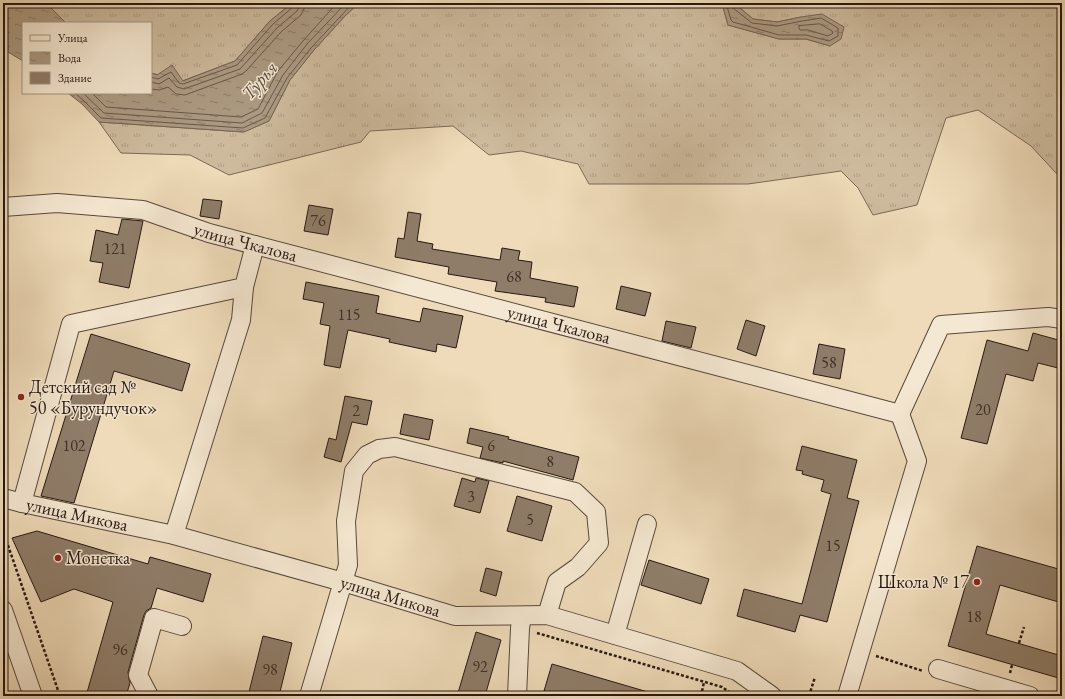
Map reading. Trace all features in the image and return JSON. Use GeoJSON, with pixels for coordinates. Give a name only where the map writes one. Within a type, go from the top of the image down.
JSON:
{"type":"FeatureCollection","features":[{"type":"Feature","properties":{"kind":"street","name":"улица Чкалова"},"geometry":{"type":"LineString","coordinates":[[3,207],[57,203],[143,210],[209,233],[900,414]]}},
{"type":"Feature","properties":{"kind":"street"},"geometry":{"type":"LineString","coordinates":[[174,535],[241,320],[244,286],[255,245]]}},
{"type":"Feature","properties":{"kind":"street"},"geometry":{"type":"LineString","coordinates":[[22,503],[71,324],[244,286]]}},
{"type":"Feature","properties":{"kind":"street"},"geometry":{"type":"LineString","coordinates":[[847,696],[917,461],[900,414],[941,325],[1048,317],[1062,319]]}},
{"type":"Feature","properties":{"kind":"street"},"geometry":{"type":"LineString","coordinates":[[309,696],[348,565],[346,520],[354,471],[368,455],[379,449],[395,447],[575,492],[596,512],[599,543],[578,567],[557,582],[547,615]]}},
{"type":"Feature","properties":{"kind":"street","name":"улица Микова"},"geometry":{"type":"LineString","coordinates":[[3,498],[174,535],[342,582],[455,616],[547,615],[737,671],[772,696]]}},
{"type":"Feature","properties":{"kind":"street"},"geometry":{"type":"LineString","coordinates":[[615,635],[647,524]]}},
{"type":"Feature","properties":{"kind":"street"},"geometry":{"type":"LineString","coordinates":[[3,610],[33,696]]}},
{"type":"Feature","properties":{"kind":"street"},"geometry":{"type":"LineString","coordinates":[[517,696],[522,616]]}},
{"type":"Feature","properties":{"kind":"street"},"geometry":{"type":"LineString","coordinates":[[149,696],[138,675],[154,618],[182,626]]}},
{"type":"Feature","properties":{"kind":"street"},"geometry":{"type":"LineString","coordinates":[[938,669],[1030,696]]}},
{"type":"Feature","properties":{"kind":"path"},"geometry":{"type":"LineString","coordinates":[[3,531],[60,696]]}},
{"type":"Feature","properties":{"kind":"path"},"geometry":{"type":"LineString","coordinates":[[1019,643],[1024,627]]}},
{"type":"Feature","properties":{"kind":"path"},"geometry":{"type":"LineString","coordinates":[[860,652],[935,675],[938,669]]}},
{"type":"Feature","properties":{"kind":"path"},"geometry":{"type":"LineString","coordinates":[[809,696],[815,677]]}},
{"type":"Feature","properties":{"kind":"path"},"geometry":{"type":"LineString","coordinates":[[700,696],[704,682]]}},
{"type":"Feature","properties":{"kind":"green space"},"geometry":{"type":"Polygon","coordinates":[[[41,3],[292,3],[270,21],[235,61],[182,81],[152,73],[152,22],[65,22],[52,9],[41,3]]]}},
{"type":"Feature","properties":{"kind":"green space"},"geometry":{"type":"Polygon","coordinates":[[[359,3],[722,3],[728,25],[779,39],[806,39],[830,46],[801,17],[777,22],[753,19],[734,3],[1062,3],[1062,176],[1056,173],[1031,146],[978,110],[946,118],[917,205],[873,215],[858,188],[841,171],[748,184],[589,184],[578,164],[521,151],[489,155],[453,126],[370,131],[361,142],[229,175],[190,155],[121,153],[99,122],[243,132],[269,121],[290,80],[314,50],[359,3]]]}},
{"type":"Feature","properties":{"kind":"water"},"geometry":{"type":"Polygon","coordinates":[[[3,3],[41,3],[52,9],[65,22],[22,22],[22,60],[3,49],[3,3]]]}},
{"type":"Feature","properties":{"kind":"water","name":"Турья"},"geometry":{"type":"Polygon","coordinates":[[[292,3],[359,3],[314,50],[290,80],[269,121],[244,132],[99,122],[82,104],[69,94],[152,94],[152,73],[157,75],[172,65],[183,81],[235,61],[270,21],[292,3]]]}},
{"type":"Feature","properties":{"kind":"water"},"geometry":{"type":"Polygon","coordinates":[[[722,3],[734,3],[753,19],[777,22],[822,14],[844,27],[841,39],[830,46],[806,39],[779,39],[728,25],[722,3]]]}},
{"type":"Feature","properties":{"kind":"building"},"geometry":{"type":"Polygon","coordinates":[[[203,199],[222,201],[219,219],[200,216],[203,199]]]}},
{"type":"Feature","properties":{"kind":"building"},"geometry":{"type":"Polygon","coordinates":[[[309,205],[333,209],[328,235],[304,231],[309,205]]]}},
{"type":"Feature","properties":{"kind":"building"},"geometry":{"type":"Polygon","coordinates":[[[408,212],[421,214],[417,241],[433,244],[432,249],[500,260],[502,248],[520,251],[518,260],[532,262],[530,278],[578,287],[574,307],[545,302],[546,298],[495,291],[497,282],[448,274],[449,267],[395,257],[398,238],[404,239],[408,212]]]}},
{"type":"Feature","properties":{"kind":"building"},"geometry":{"type":"Polygon","coordinates":[[[122,219],[143,221],[129,288],[99,282],[103,263],[90,261],[96,230],[118,235],[122,219]]]}},
{"type":"Feature","properties":{"kind":"building"},"geometry":{"type":"Polygon","coordinates":[[[306,282],[379,296],[376,313],[420,322],[423,308],[463,316],[456,348],[437,344],[436,352],[389,342],[390,339],[348,330],[340,368],[324,365],[330,326],[320,324],[324,303],[303,299],[306,282]]]}},
{"type":"Feature","properties":{"kind":"building"},"geometry":{"type":"Polygon","coordinates":[[[621,286],[651,293],[645,316],[616,309],[621,286]]]}},
{"type":"Feature","properties":{"kind":"building"},"geometry":{"type":"Polygon","coordinates":[[[746,320],[765,326],[756,356],[737,349],[746,320]]]}},
{"type":"Feature","properties":{"kind":"building"},"geometry":{"type":"Polygon","coordinates":[[[666,321],[696,327],[691,348],[662,341],[666,321]]]}},
{"type":"Feature","properties":{"kind":"building"},"geometry":{"type":"Polygon","coordinates":[[[1033,333],[1062,341],[1062,369],[1038,363],[1033,381],[1006,374],[987,444],[961,438],[987,340],[1028,351],[1033,333]]]}},
{"type":"Feature","properties":{"kind":"building"},"geometry":{"type":"Polygon","coordinates":[[[91,334],[190,364],[182,391],[114,371],[74,503],[41,496],[91,334]]]}},
{"type":"Feature","properties":{"kind":"building"},"geometry":{"type":"Polygon","coordinates":[[[819,344],[845,349],[840,379],[813,374],[819,344]]]}},
{"type":"Feature","properties":{"kind":"building"},"geometry":{"type":"Polygon","coordinates":[[[345,396],[372,401],[367,425],[352,422],[341,462],[324,457],[329,438],[336,440],[345,396]]]}},
{"type":"Feature","properties":{"kind":"building"},"geometry":{"type":"Polygon","coordinates":[[[404,414],[433,420],[429,440],[400,434],[404,414]]]}},
{"type":"Feature","properties":{"kind":"building"},"geometry":{"type":"Polygon","coordinates":[[[470,428],[509,437],[508,439],[579,457],[573,480],[503,461],[503,463],[480,458],[483,447],[467,443],[470,428]]]}},
{"type":"Feature","properties":{"kind":"building"},"geometry":{"type":"Polygon","coordinates":[[[802,446],[857,460],[847,498],[859,501],[827,622],[800,615],[795,632],[737,616],[744,589],[802,604],[831,494],[821,491],[824,480],[802,474],[803,471],[796,470],[802,446]]]}},
{"type":"Feature","properties":{"kind":"building"},"geometry":{"type":"Polygon","coordinates":[[[462,478],[475,482],[476,478],[489,481],[480,513],[454,506],[462,478]]]}},
{"type":"Feature","properties":{"kind":"building"},"geometry":{"type":"Polygon","coordinates":[[[517,496],[552,506],[542,541],[507,531],[517,496]]]}},
{"type":"Feature","properties":{"kind":"building"},"geometry":{"type":"Polygon","coordinates":[[[37,531],[148,564],[150,557],[211,574],[203,602],[157,588],[151,608],[146,611],[144,615],[128,672],[130,683],[126,696],[86,696],[113,602],[74,589],[41,602],[12,538],[37,531]]]}},
{"type":"Feature","properties":{"kind":"building"},"geometry":{"type":"Polygon","coordinates":[[[977,546],[1062,570],[1062,603],[1000,585],[986,634],[1062,656],[1062,679],[948,646],[977,546]]]}},
{"type":"Feature","properties":{"kind":"building"},"geometry":{"type":"Polygon","coordinates":[[[649,560],[709,579],[701,604],[641,585],[649,560]]]}},
{"type":"Feature","properties":{"kind":"building"},"geometry":{"type":"Polygon","coordinates":[[[486,568],[502,572],[496,596],[480,591],[486,568]]]}},
{"type":"Feature","properties":{"kind":"building"},"geometry":{"type":"Polygon","coordinates":[[[476,632],[501,640],[485,696],[470,696],[458,693],[476,632]]]}},
{"type":"Feature","properties":{"kind":"building"},"geometry":{"type":"Polygon","coordinates":[[[263,636],[292,643],[279,696],[248,696],[263,636]]]}},
{"type":"Feature","properties":{"kind":"building"},"geometry":{"type":"Polygon","coordinates":[[[552,664],[648,692],[648,696],[562,696],[544,691],[552,664]]]}},
{"type":"Feature","properties":{"kind":"place","name":"Детский сад № 50 «Бурундучок»"},"geometry":{"type":"Point","coordinates":[21,397]}},
{"type":"Feature","properties":{"kind":"place","name":"Монетка"},"geometry":{"type":"Point","coordinates":[58,558]}},
{"type":"Feature","properties":{"kind":"place","name":"Школа № 17"},"geometry":{"type":"Point","coordinates":[977,582]}}]}
